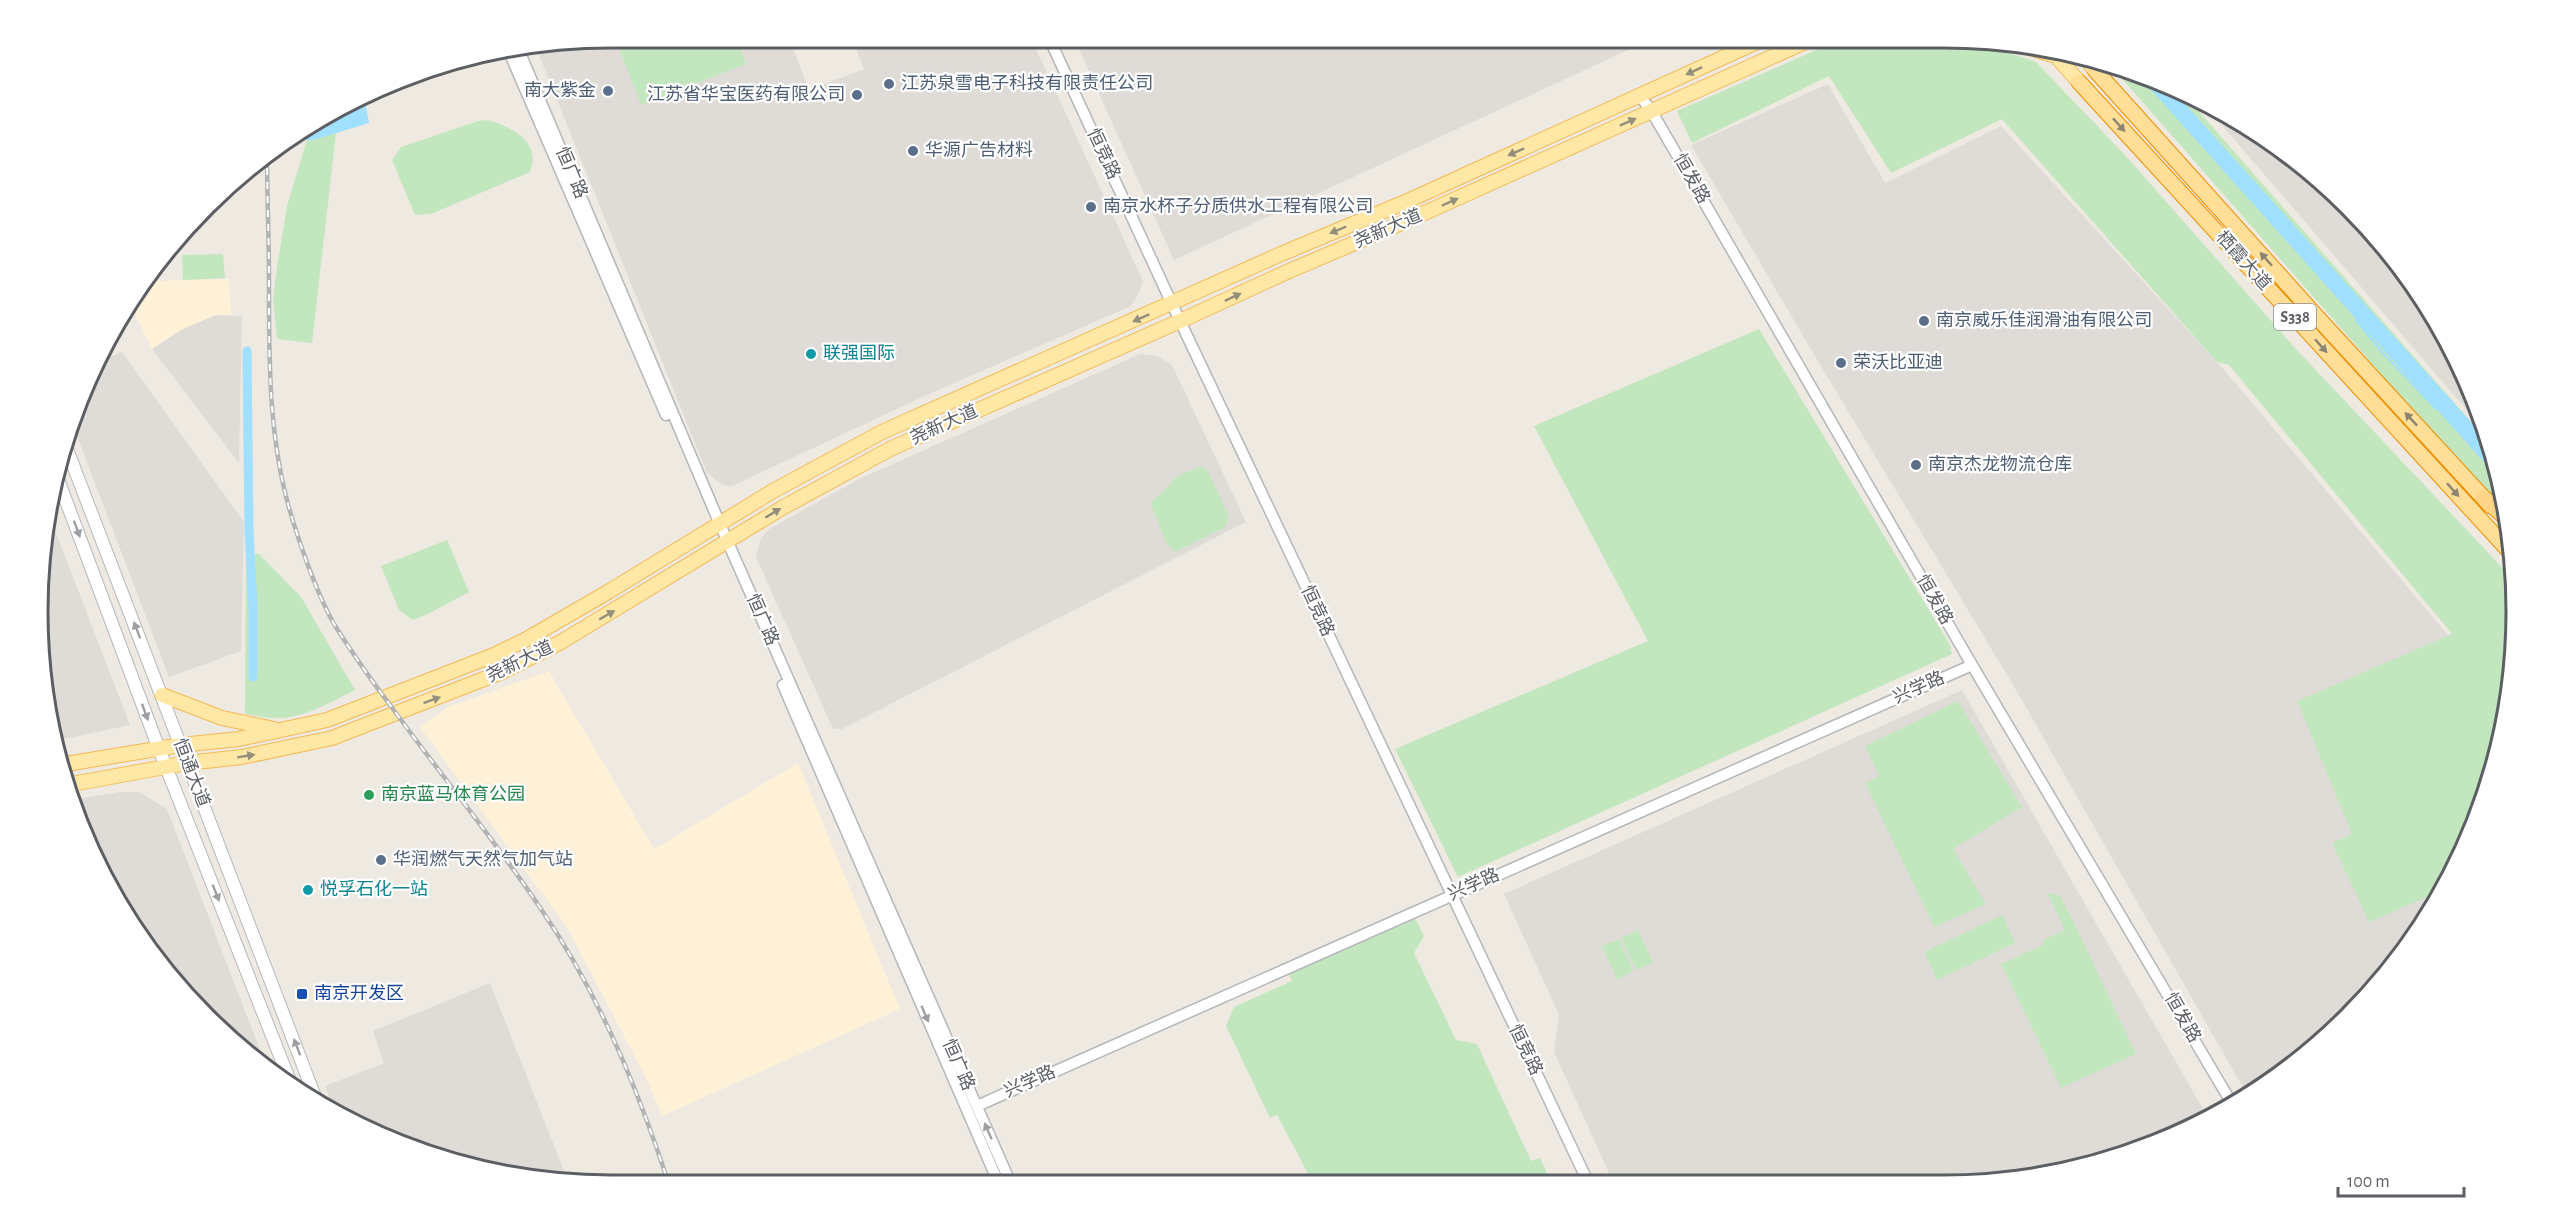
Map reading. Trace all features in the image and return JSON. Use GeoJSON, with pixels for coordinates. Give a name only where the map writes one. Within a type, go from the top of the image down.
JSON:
{"type":"FeatureCollection","features":[{"type":"Feature","properties":{"kind":"highway","name":"栖霞大道"},"geometry":{"type":"LineString","coordinates":[[2095,70],[2317,317],[2497,512]]}},
{"type":"Feature","properties":{"kind":"highway","name":"栖霞大道"},"geometry":{"type":"LineString","coordinates":[[2079,82],[2502,543]]}},
{"type":"Feature","properties":{"kind":"highway"},"geometry":{"type":"LineString","coordinates":[[2483,497],[2496,509]]}},
{"type":"Feature","properties":{"kind":"main road","name":"尧新大道"},"geometry":{"type":"LineString","coordinates":[[69,764],[181,745],[282,731],[327,720],[494,655],[561,620],[825,461],[882,432],[1744,48]]}},
{"type":"Feature","properties":{"kind":"main road","name":"尧新大道"},"geometry":{"type":"LineString","coordinates":[[75,783],[188,763],[242,757],[333,738],[463,688],[523,662],[561,642],[824,484],[890,449],[1792,48]]}},
{"type":"Feature","properties":{"kind":"main road","name":"栖霞大道"},"geometry":{"type":"LineString","coordinates":[[2060,61],[2079,82]]}},
{"type":"Feature","properties":{"kind":"main road","name":"恒通大道"},"geometry":{"type":"LineString","coordinates":[[70,457],[312,1089]]}},
{"type":"Feature","properties":{"kind":"main road","name":"恒通大道"},"geometry":{"type":"LineString","coordinates":[[62,489],[159,749],[286,1072]]}},
{"type":"Feature","properties":{"kind":"main road"},"geometry":{"type":"LineString","coordinates":[[162,695],[222,717],[282,731]]}},
{"type":"Feature","properties":{"kind":"street","name":"恒竞路"},"geometry":{"type":"LineString","coordinates":[[1054,48],[1180,321],[1585,1175]]}},
{"type":"Feature","properties":{"kind":"street","name":"恒广路"},"geometry":{"type":"LineString","coordinates":[[521,56],[724,543],[995,1175]]}},
{"type":"Feature","properties":{"kind":"street","name":"恒广路"},"geometry":{"type":"LineString","coordinates":[[512,57],[717,525]]}},
{"type":"Feature","properties":{"kind":"street","name":"恒发路"},"geometry":{"type":"LineString","coordinates":[[1640,96],[1652,111],[1972,665],[2228,1097]]}},
{"type":"Feature","properties":{"kind":"street","name":"恒广路"},"geometry":{"type":"LineString","coordinates":[[724,543],[1007,1175]]}},
{"type":"Feature","properties":{"kind":"street","name":"兴学路"},"geometry":{"type":"LineString","coordinates":[[977,1106],[1972,665]]}},
{"type":"Feature","properties":{"kind":"shaded area"},"geometry":{"type":"Polygon","coordinates":[[[612,48],[793,48],[809,90],[864,69],[856,48],[1036,48],[1143,281],[1131,306],[927,395],[732,486],[722,485],[707,473],[538,53],[612,48]]]}},
{"type":"Feature","properties":{"kind":"shaded area"},"geometry":{"type":"Polygon","coordinates":[[[1079,48],[1632,48],[1174,260],[1079,48]]]}},
{"type":"Feature","properties":{"kind":"shaded area"},"geometry":{"type":"Polygon","coordinates":[[[1828,84],[1885,183],[2001,126],[2226,372],[2499,696],[2487,757],[2463,827],[2448,861],[2411,925],[2390,955],[2341,1010],[2286,1059],[2243,1088],[2015,688],[1813,353],[1691,145],[1828,84]]]}},
{"type":"Feature","properties":{"kind":"shaded area"},"geometry":{"type":"Polygon","coordinates":[[[2217,119],[2286,164],[2341,213],[2366,240],[2390,268],[2431,330],[2448,362],[2470,413],[2217,119]]]}},
{"type":"Feature","properties":{"kind":"shaded area"},"geometry":{"type":"Polygon","coordinates":[[[229,279],[231,315],[216,315],[152,349],[134,312],[155,281],[229,279]]]}},
{"type":"Feature","properties":{"kind":"shaded area"},"geometry":{"type":"Polygon","coordinates":[[[216,315],[242,316],[239,463],[152,349],[181,330],[216,315]]]}},
{"type":"Feature","properties":{"kind":"shaded area"},"geometry":{"type":"Polygon","coordinates":[[[122,352],[244,522],[241,651],[169,677],[77,435],[109,357],[122,352]]]}},
{"type":"Feature","properties":{"kind":"shaded area"},"geometry":{"type":"Polygon","coordinates":[[[1140,354],[1158,356],[1172,365],[1246,522],[842,729],[833,729],[756,557],[761,538],[769,529],[859,479],[1140,354]]]}},
{"type":"Feature","properties":{"kind":"shaded area"},"geometry":{"type":"Polygon","coordinates":[[[55,529],[130,725],[63,739],[49,648],[49,575],[55,529]]]}},
{"type":"Feature","properties":{"kind":"shaded area"},"geometry":{"type":"Polygon","coordinates":[[[549,671],[654,849],[798,763],[900,1009],[662,1116],[648,1082],[567,927],[420,727],[448,707],[549,671]]]}},
{"type":"Feature","properties":{"kind":"shaded area"},"geometry":{"type":"Polygon","coordinates":[[[1962,690],[2204,1111],[2124,1145],[2088,1156],[2016,1170],[1942,1175],[1610,1175],[1554,1052],[1559,1015],[1504,894],[1962,690]]]}},
{"type":"Feature","properties":{"kind":"shaded area"},"geometry":{"type":"Polygon","coordinates":[[[119,792],[139,792],[167,809],[261,1053],[213,1010],[164,955],[123,893],[106,861],[80,798],[119,792]]]}},
{"type":"Feature","properties":{"kind":"shaded area"},"geometry":{"type":"Polygon","coordinates":[[[490,983],[565,1173],[502,1164],[430,1145],[362,1117],[330,1100],[325,1086],[384,1063],[373,1031],[490,983]]]}},
{"type":"Feature","properties":{"kind":"green space"},"geometry":{"type":"Polygon","coordinates":[[[619,48],[740,48],[746,64],[641,105],[619,48]]]}},
{"type":"Feature","properties":{"kind":"green space"},"geometry":{"type":"Polygon","coordinates":[[[1821,48],[1979,49],[2005,52],[2036,62],[2125,155],[2295,348],[2504,570],[2505,648],[2501,685],[2487,757],[2463,827],[2429,896],[2369,922],[2332,843],[2352,834],[2297,701],[2452,634],[2229,365],[2217,362],[2002,119],[1891,173],[1829,76],[1692,143],[1677,111],[1821,48]]]}},
{"type":"Feature","properties":{"kind":"green space"},"geometry":{"type":"Polygon","coordinates":[[[2121,77],[2196,108],[2474,425],[2494,498],[2474,480],[2121,77]]]}},
{"type":"Feature","properties":{"kind":"green space"},"geometry":{"type":"Polygon","coordinates":[[[338,119],[312,343],[277,339],[273,299],[287,206],[308,137],[338,119]]]}},
{"type":"Feature","properties":{"kind":"green space"},"geometry":{"type":"Polygon","coordinates":[[[488,120],[515,132],[528,144],[533,161],[530,172],[431,214],[415,215],[392,160],[401,147],[478,121],[488,120]]]}},
{"type":"Feature","properties":{"kind":"green space"},"geometry":{"type":"Polygon","coordinates":[[[223,254],[225,278],[183,280],[182,255],[223,254]]]}},
{"type":"Feature","properties":{"kind":"green space"},"geometry":{"type":"Polygon","coordinates":[[[1759,329],[1950,645],[1952,654],[1458,877],[1395,749],[1648,641],[1534,426],[1759,329]]]}},
{"type":"Feature","properties":{"kind":"green space"},"geometry":{"type":"Polygon","coordinates":[[[1200,466],[1207,469],[1229,517],[1225,527],[1175,552],[1166,543],[1151,504],[1174,478],[1200,466]]]}},
{"type":"Feature","properties":{"kind":"green space"},"geometry":{"type":"Polygon","coordinates":[[[447,540],[469,592],[413,620],[399,610],[381,566],[447,540]]]}},
{"type":"Feature","properties":{"kind":"green space"},"geometry":{"type":"Polygon","coordinates":[[[246,553],[259,554],[301,597],[355,690],[316,709],[295,716],[270,718],[245,714],[246,553]]]}},
{"type":"Feature","properties":{"kind":"green space"},"geometry":{"type":"Polygon","coordinates":[[[1958,701],[2022,807],[1953,849],[1986,904],[1934,927],[1865,783],[1879,776],[1865,746],[1958,701]]]}},
{"type":"Feature","properties":{"kind":"green space"},"geometry":{"type":"Polygon","coordinates":[[[2048,894],[2060,896],[2136,1054],[2061,1088],[2001,964],[2043,945],[2043,940],[2065,930],[2048,894]]]}},
{"type":"Feature","properties":{"kind":"green space"},"geometry":{"type":"Polygon","coordinates":[[[1413,914],[1424,936],[1414,953],[1456,1040],[1477,1044],[1531,1161],[1540,1158],[1548,1175],[1309,1175],[1277,1115],[1270,1118],[1226,1026],[1234,1007],[1292,981],[1287,971],[1413,914]]]}},
{"type":"Feature","properties":{"kind":"green space"},"geometry":{"type":"Polygon","coordinates":[[[2002,915],[2015,943],[1937,980],[1924,952],[2002,915]]]}},
{"type":"Feature","properties":{"kind":"green space"},"geometry":{"type":"Polygon","coordinates":[[[1638,930],[1653,962],[1636,970],[1621,938],[1638,930]]]}},
{"type":"Feature","properties":{"kind":"green space"},"geometry":{"type":"Polygon","coordinates":[[[1619,939],[1634,971],[1617,979],[1602,946],[1619,939]]]}},
{"type":"Feature","properties":{"kind":"water"},"geometry":{"type":"Polygon","coordinates":[[[2149,88],[2183,102],[2474,426],[2487,465],[2149,88]]]}},
{"type":"Feature","properties":{"kind":"water"},"geometry":{"type":"Polygon","coordinates":[[[366,104],[369,123],[313,140],[303,140],[366,104]]]}},
{"type":"Feature","properties":{"kind":"waterway"},"geometry":{"type":"LineString","coordinates":[[2356,320],[2381,351],[2436,409]]}},
{"type":"Feature","properties":{"kind":"waterway"},"geometry":{"type":"LineString","coordinates":[[247,351],[253,677]]}},
{"type":"Feature","properties":{"kind":"railway"},"geometry":{"type":"LineString","coordinates":[[267,165],[270,370],[274,430],[284,489],[310,572],[334,624],[355,656],[504,856],[539,906],[580,972],[629,1076],[666,1175]]}},
{"type":"Feature","properties":{"kind":"place","name":"江苏泉雪电子科技有限责任公司"},"geometry":{"type":"Point","coordinates":[889,84]}},
{"type":"Feature","properties":{"kind":"place","name":"南大紫金"},"geometry":{"type":"Point","coordinates":[608,91]}},
{"type":"Feature","properties":{"kind":"place","name":"江苏省华宝医药有限公司"},"geometry":{"type":"Point","coordinates":[857,95]}},
{"type":"Feature","properties":{"kind":"place","name":"华源广告材料"},"geometry":{"type":"Point","coordinates":[913,151]}},
{"type":"Feature","properties":{"kind":"place","name":"南京水杯子分质供水工程有限公司"},"geometry":{"type":"Point","coordinates":[1091,207]}},
{"type":"Feature","properties":{"kind":"place","name":"南京威乐佳润滑油有限公司"},"geometry":{"type":"Point","coordinates":[1924,321]}},
{"type":"Feature","properties":{"kind":"place","name":"联强国际"},"geometry":{"type":"Point","coordinates":[811,354]}},
{"type":"Feature","properties":{"kind":"place","name":"荣沃比亚迪"},"geometry":{"type":"Point","coordinates":[1841,363]}},
{"type":"Feature","properties":{"kind":"place","name":"南京杰龙物流仓库"},"geometry":{"type":"Point","coordinates":[1916,465]}},
{"type":"Feature","properties":{"kind":"place","name":"南京蓝马体育公园"},"geometry":{"type":"Point","coordinates":[369,795]}},
{"type":"Feature","properties":{"kind":"place","name":"华润燃气天然气加气站"},"geometry":{"type":"Point","coordinates":[381,860]}},
{"type":"Feature","properties":{"kind":"place","name":"悦孚石化一站"},"geometry":{"type":"Point","coordinates":[308,890]}},
{"type":"Feature","properties":{"kind":"place","name":"南京开发区"},"geometry":{"type":"Point","coordinates":[302,994]}}]}
